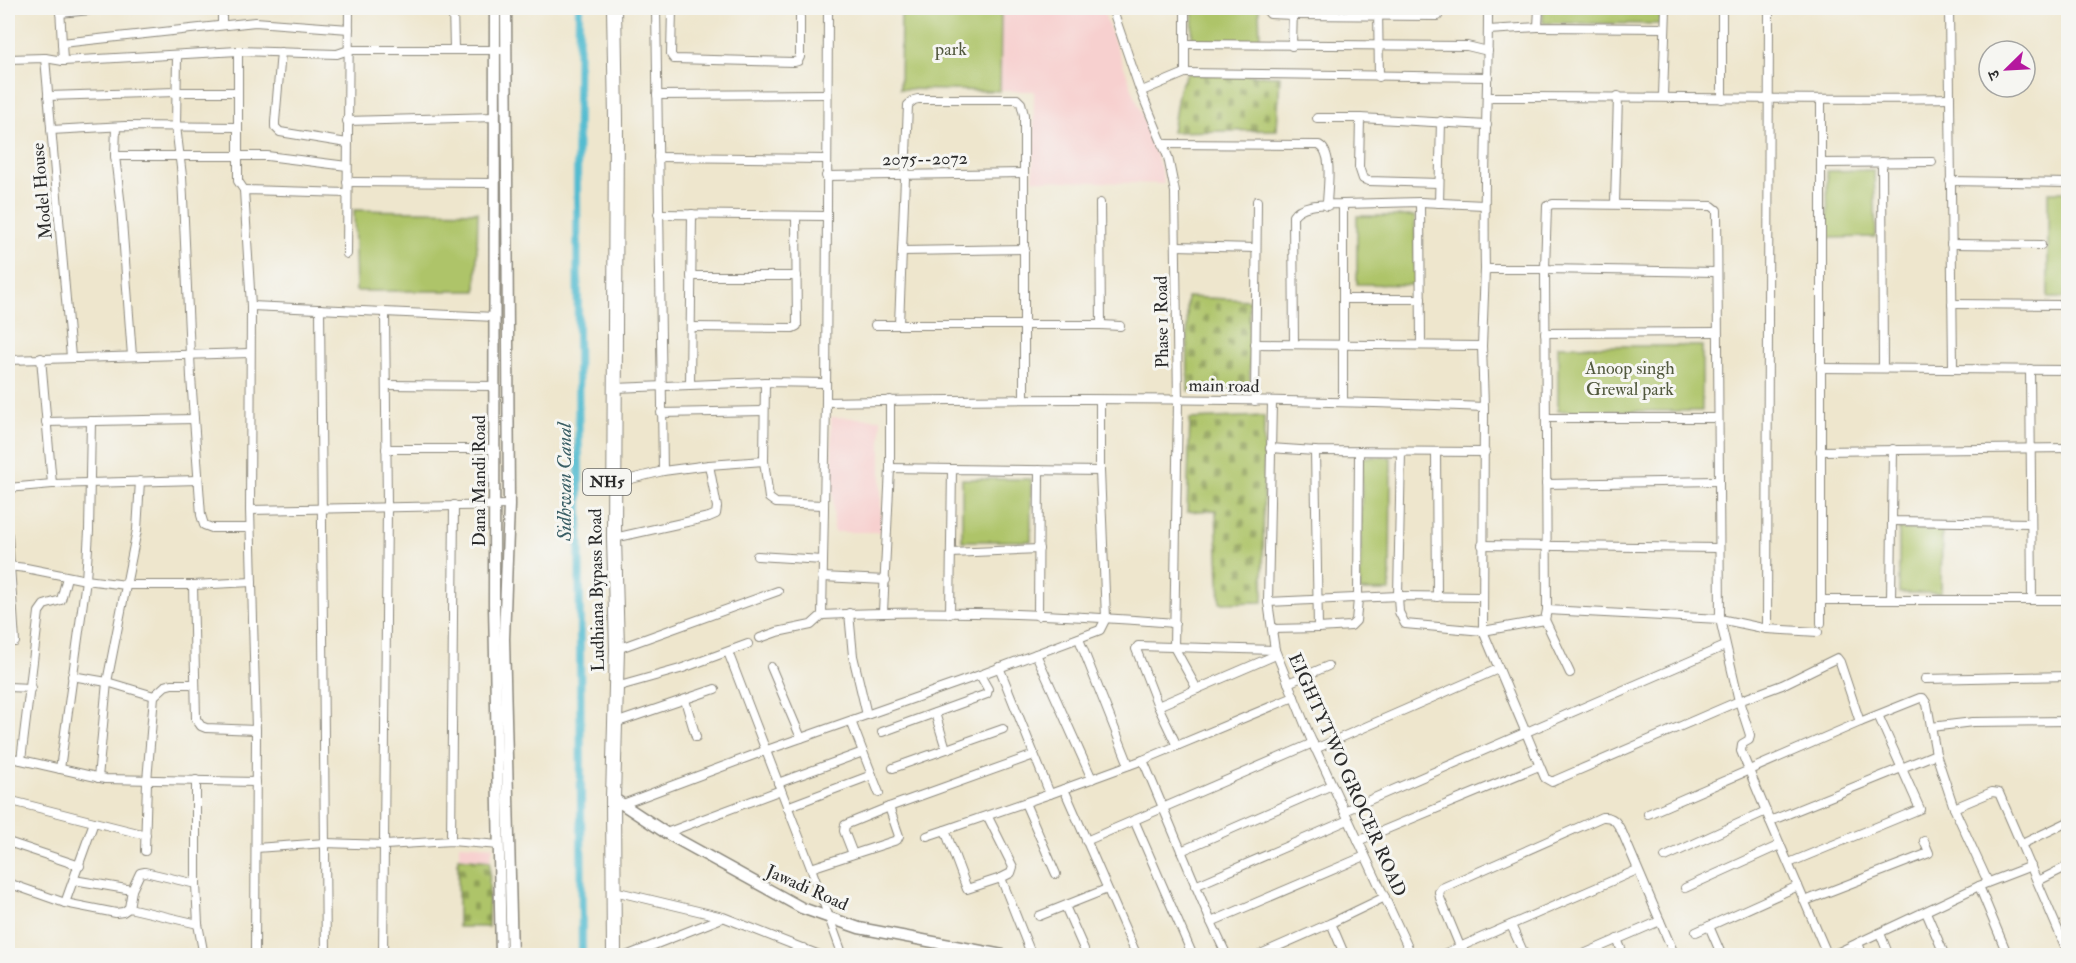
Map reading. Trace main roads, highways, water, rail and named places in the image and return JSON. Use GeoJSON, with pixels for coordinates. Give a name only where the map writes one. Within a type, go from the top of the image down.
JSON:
{"type":"FeatureCollection","features":[{"type":"Feature","properties":{"kind":"highway","name":"Ludhiana Bypass Road"},"geometry":{"type":"LineString","coordinates":[[606,8],[608,119],[606,540],[609,658],[606,956]]}},
{"type":"Feature","properties":{"kind":"highway","name":"Ludhiana Bypass Road"},"geometry":{"type":"LineString","coordinates":[[614,8],[614,538],[617,649],[615,723],[618,801],[614,956]]}},
{"type":"Feature","properties":{"kind":"waterway","name":"Sidhwan Canal"},"geometry":{"type":"LineString","coordinates":[[579,8],[577,183],[582,956]]}},
{"type":"Feature","properties":{"kind":"park label","name":"park"},"geometry":{"type":"Point","coordinates":[951,49]}},
{"type":"Feature","properties":{"kind":"park label","name":"Anoop singh Grewal park"},"geometry":{"type":"Point","coordinates":[1630,378]}}]}
